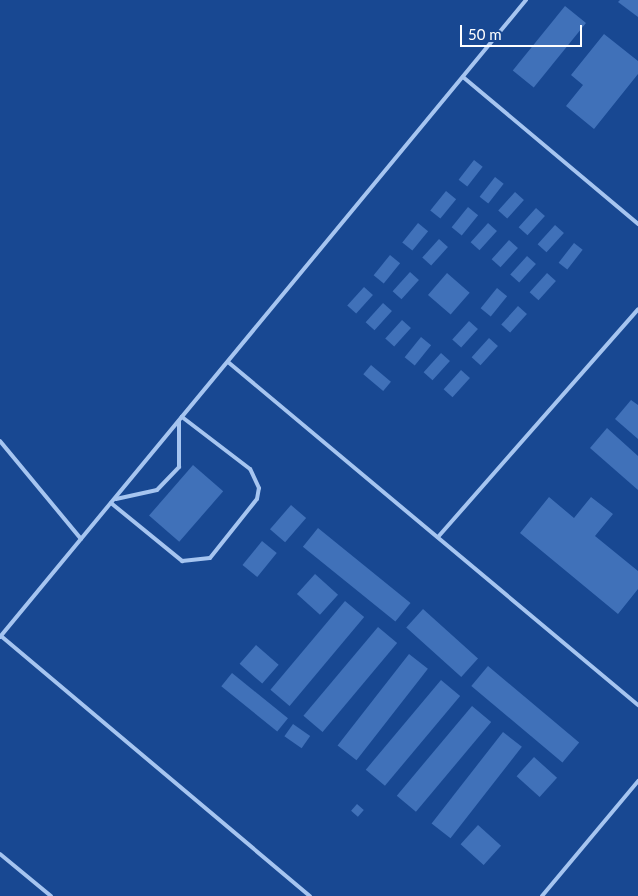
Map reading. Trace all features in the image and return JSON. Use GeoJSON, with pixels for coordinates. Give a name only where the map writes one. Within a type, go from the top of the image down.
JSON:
{"type":"FeatureCollection","features":[{"type":"Feature","properties":{"kind":"lane"},"geometry":{"type":"LineString","coordinates":[[310,896],[1,636],[526,0]]}},
{"type":"Feature","properties":{"kind":"lane"},"geometry":{"type":"LineString","coordinates":[[463,77],[638,224]]}},
{"type":"Feature","properties":{"kind":"lane"},"geometry":{"type":"LineString","coordinates":[[438,538],[638,309]]}},
{"type":"Feature","properties":{"kind":"lane"},"geometry":{"type":"LineString","coordinates":[[228,362],[638,705]]}},
{"type":"Feature","properties":{"kind":"lane"},"geometry":{"type":"LineString","coordinates":[[110,504],[182,561],[210,558],[257,499],[258,488],[250,469],[181,418]]}},
{"type":"Feature","properties":{"kind":"lane"},"geometry":{"type":"LineString","coordinates":[[110,504],[127,493],[157,490],[178,467],[181,418]]}},
{"type":"Feature","properties":{"kind":"lane"},"geometry":{"type":"LineString","coordinates":[[0,441],[81,540]]}},
{"type":"Feature","properties":{"kind":"lane"},"geometry":{"type":"LineString","coordinates":[[542,896],[638,781]]}},
{"type":"Feature","properties":{"kind":"lane"},"geometry":{"type":"LineString","coordinates":[[0,854],[51,896]]}},
{"type":"Feature","properties":{"kind":"building"},"geometry":{"type":"Polygon","coordinates":[[[620,0],[638,0],[638,17],[618,2],[620,0]]]}},
{"type":"Feature","properties":{"kind":"building"},"geometry":{"type":"Polygon","coordinates":[[[565,6],[586,23],[534,87],[513,71],[565,6]]]}},
{"type":"Feature","properties":{"kind":"building"},"geometry":{"type":"Polygon","coordinates":[[[604,34],[638,61],[638,74],[594,129],[566,106],[583,85],[571,75],[604,34]]]}},
{"type":"Feature","properties":{"kind":"building"},"geometry":{"type":"Polygon","coordinates":[[[474,160],[483,167],[467,186],[459,180],[474,160]]]}},
{"type":"Feature","properties":{"kind":"building"},"geometry":{"type":"Polygon","coordinates":[[[495,177],[504,184],[488,203],[480,197],[495,177]]]}},
{"type":"Feature","properties":{"kind":"building"},"geometry":{"type":"Polygon","coordinates":[[[446,191],[456,199],[440,219],[430,210],[446,191]]]}},
{"type":"Feature","properties":{"kind":"building"},"geometry":{"type":"Polygon","coordinates":[[[515,192],[524,200],[507,219],[498,211],[515,192]]]}},
{"type":"Feature","properties":{"kind":"building"},"geometry":{"type":"Polygon","coordinates":[[[468,207],[478,215],[462,235],[452,227],[468,207]]]}},
{"type":"Feature","properties":{"kind":"building"},"geometry":{"type":"Polygon","coordinates":[[[536,208],[545,216],[528,235],[519,227],[536,208]]]}},
{"type":"Feature","properties":{"kind":"building"},"geometry":{"type":"Polygon","coordinates":[[[418,223],[428,231],[412,251],[402,242],[418,223]]]}},
{"type":"Feature","properties":{"kind":"building"},"geometry":{"type":"Polygon","coordinates":[[[488,223],[497,231],[480,250],[471,242],[488,223]]]}},
{"type":"Feature","properties":{"kind":"building"},"geometry":{"type":"Polygon","coordinates":[[[555,225],[564,233],[547,252],[538,244],[555,225]]]}},
{"type":"Feature","properties":{"kind":"building"},"geometry":{"type":"Polygon","coordinates":[[[439,239],[448,247],[431,266],[422,258],[439,239]]]}},
{"type":"Feature","properties":{"kind":"building"},"geometry":{"type":"Polygon","coordinates":[[[509,240],[518,248],[501,267],[492,259],[509,240]]]}},
{"type":"Feature","properties":{"kind":"building"},"geometry":{"type":"Polygon","coordinates":[[[574,243],[583,250],[567,269],[559,263],[574,243]]]}},
{"type":"Feature","properties":{"kind":"building"},"geometry":{"type":"Polygon","coordinates":[[[390,255],[400,263],[384,283],[374,275],[390,255]]]}},
{"type":"Feature","properties":{"kind":"building"},"geometry":{"type":"Polygon","coordinates":[[[527,256],[536,264],[519,283],[510,275],[527,256]]]}},
{"type":"Feature","properties":{"kind":"building"},"geometry":{"type":"Polygon","coordinates":[[[410,272],[419,280],[402,299],[393,291],[410,272]]]}},
{"type":"Feature","properties":{"kind":"building"},"geometry":{"type":"Polygon","coordinates":[[[447,273],[470,293],[451,315],[428,295],[447,273]]]}},
{"type":"Feature","properties":{"kind":"building"},"geometry":{"type":"Polygon","coordinates":[[[547,273],[556,281],[539,300],[530,292],[547,273]]]}},
{"type":"Feature","properties":{"kind":"building"},"geometry":{"type":"Polygon","coordinates":[[[364,287],[373,295],[356,314],[347,306],[364,287]]]}},
{"type":"Feature","properties":{"kind":"building"},"geometry":{"type":"Polygon","coordinates":[[[497,288],[507,296],[491,316],[481,308],[497,288]]]}},
{"type":"Feature","properties":{"kind":"building"},"geometry":{"type":"Polygon","coordinates":[[[383,303],[392,311],[375,330],[366,322],[383,303]]]}},
{"type":"Feature","properties":{"kind":"building"},"geometry":{"type":"Polygon","coordinates":[[[518,306],[527,314],[510,333],[501,325],[518,306]]]}},
{"type":"Feature","properties":{"kind":"building"},"geometry":{"type":"Polygon","coordinates":[[[402,320],[411,328],[394,347],[385,339],[402,320]]]}},
{"type":"Feature","properties":{"kind":"building"},"geometry":{"type":"Polygon","coordinates":[[[469,321],[478,329],[461,348],[452,340],[469,321]]]}},
{"type":"Feature","properties":{"kind":"building"},"geometry":{"type":"Polygon","coordinates":[[[421,337],[431,345],[415,365],[405,357],[421,337]]]}},
{"type":"Feature","properties":{"kind":"building"},"geometry":{"type":"Polygon","coordinates":[[[489,338],[498,346],[481,365],[472,357],[489,338]]]}},
{"type":"Feature","properties":{"kind":"building"},"geometry":{"type":"Polygon","coordinates":[[[441,353],[450,361],[433,380],[424,372],[441,353]]]}},
{"type":"Feature","properties":{"kind":"building"},"geometry":{"type":"Polygon","coordinates":[[[371,365],[391,382],[383,391],[363,374],[371,365]]]}},
{"type":"Feature","properties":{"kind":"building"},"geometry":{"type":"Polygon","coordinates":[[[461,370],[470,378],[453,397],[444,389],[461,370]]]}},
{"type":"Feature","properties":{"kind":"building"},"geometry":{"type":"Polygon","coordinates":[[[631,400],[638,405],[638,439],[615,419],[631,400]]]}},
{"type":"Feature","properties":{"kind":"building"},"geometry":{"type":"Polygon","coordinates":[[[607,428],[638,456],[638,490],[590,448],[607,428]]]}},
{"type":"Feature","properties":{"kind":"building"},"geometry":{"type":"Polygon","coordinates":[[[193,465],[223,491],[179,542],[149,516],[193,465]]]}},
{"type":"Feature","properties":{"kind":"building"},"geometry":{"type":"Polygon","coordinates":[[[549,497],[574,518],[591,497],[613,514],[595,536],[638,571],[638,589],[618,614],[520,533],[549,497]]]}},
{"type":"Feature","properties":{"kind":"building"},"geometry":{"type":"Polygon","coordinates":[[[291,505],[306,518],[285,542],[270,529],[291,505]]]}},
{"type":"Feature","properties":{"kind":"building"},"geometry":{"type":"Polygon","coordinates":[[[318,528],[410,603],[395,622],[303,547],[318,528]]]}},
{"type":"Feature","properties":{"kind":"building"},"geometry":{"type":"Polygon","coordinates":[[[262,541],[277,553],[257,577],[242,565],[262,541]]]}},
{"type":"Feature","properties":{"kind":"building"},"geometry":{"type":"Polygon","coordinates":[[[315,574],[338,595],[320,615],[297,594],[315,574]]]}},
{"type":"Feature","properties":{"kind":"building"},"geometry":{"type":"Polygon","coordinates":[[[345,601],[364,617],[290,706],[270,690],[345,601]]]}},
{"type":"Feature","properties":{"kind":"building"},"geometry":{"type":"Polygon","coordinates":[[[423,609],[478,659],[461,677],[406,628],[423,609]]]}},
{"type":"Feature","properties":{"kind":"building"},"geometry":{"type":"Polygon","coordinates":[[[378,627],[397,643],[323,732],[303,716],[378,627]]]}},
{"type":"Feature","properties":{"kind":"building"},"geometry":{"type":"Polygon","coordinates":[[[256,645],[279,665],[262,684],[240,664],[256,645]]]}},
{"type":"Feature","properties":{"kind":"building"},"geometry":{"type":"Polygon","coordinates":[[[409,654],[428,669],[356,760],[338,745],[409,654]]]}},
{"type":"Feature","properties":{"kind":"building"},"geometry":{"type":"Polygon","coordinates":[[[488,666],[579,742],[562,762],[471,686],[488,666]]]}},
{"type":"Feature","properties":{"kind":"building"},"geometry":{"type":"Polygon","coordinates":[[[232,673],[288,718],[277,732],[221,686],[232,673]]]}},
{"type":"Feature","properties":{"kind":"building"},"geometry":{"type":"Polygon","coordinates":[[[441,680],[460,696],[385,786],[366,770],[441,680]]]}},
{"type":"Feature","properties":{"kind":"building"},"geometry":{"type":"Polygon","coordinates":[[[472,706],[491,722],[416,812],[397,796],[472,706]]]}},
{"type":"Feature","properties":{"kind":"building"},"geometry":{"type":"Polygon","coordinates":[[[293,724],[310,736],[302,748],[284,736],[293,724]]]}},
{"type":"Feature","properties":{"kind":"building"},"geometry":{"type":"Polygon","coordinates":[[[503,732],[522,747],[450,838],[432,823],[503,732]]]}},
{"type":"Feature","properties":{"kind":"building"},"geometry":{"type":"Polygon","coordinates":[[[534,757],[557,778],[540,797],[517,776],[534,757]]]}},
{"type":"Feature","properties":{"kind":"building"},"geometry":{"type":"Polygon","coordinates":[[[357,804],[364,810],[358,817],[351,811],[357,804]]]}},
{"type":"Feature","properties":{"kind":"building"},"geometry":{"type":"Polygon","coordinates":[[[478,825],[501,846],[484,865],[461,844],[478,825]]]}}]}
